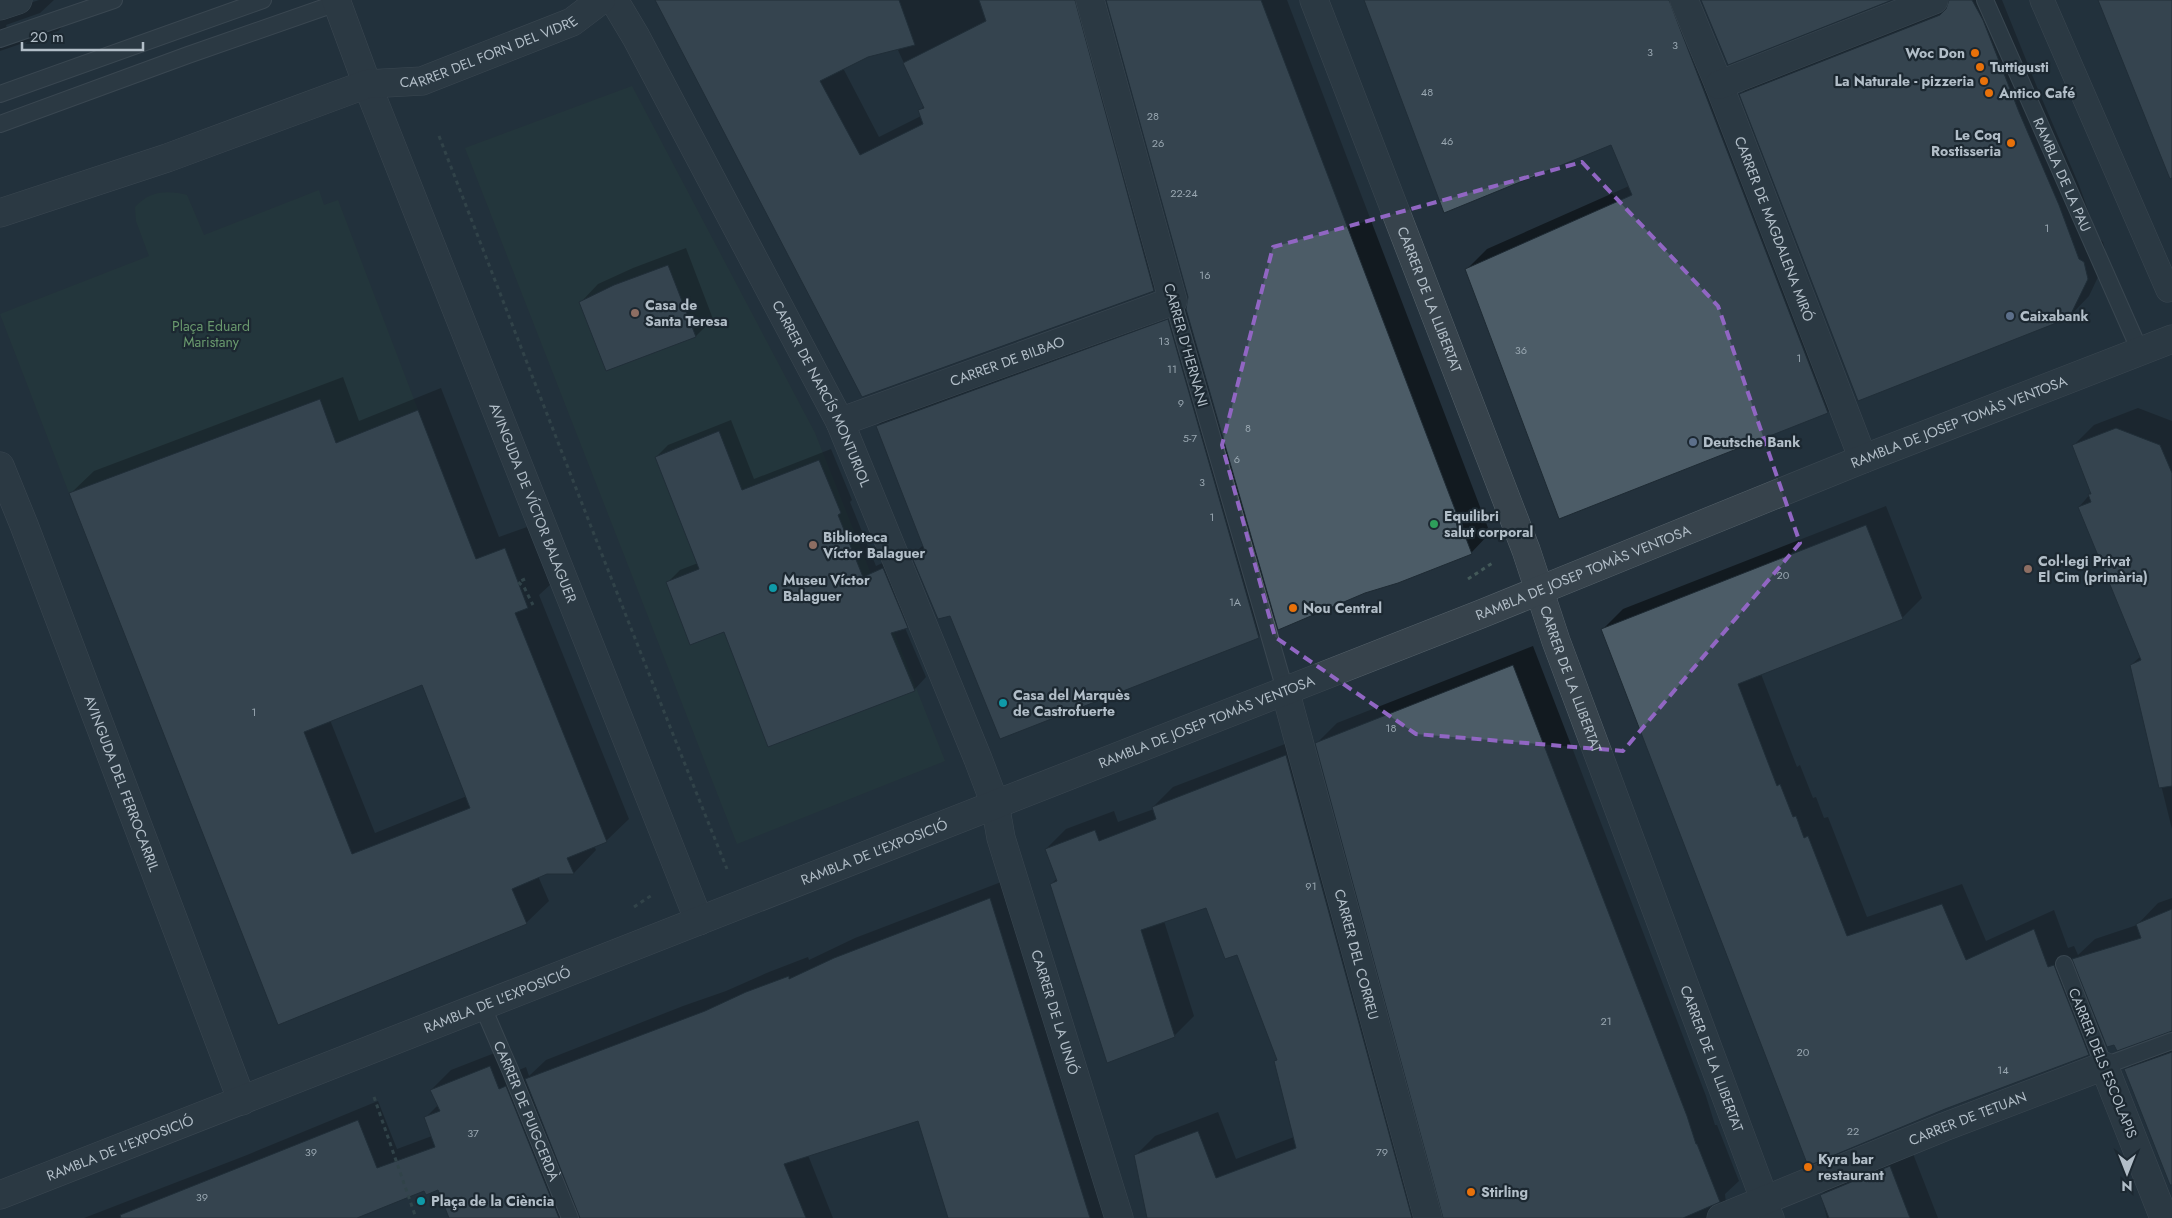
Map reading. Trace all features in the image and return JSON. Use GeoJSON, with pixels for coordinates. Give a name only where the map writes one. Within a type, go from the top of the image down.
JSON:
{"type":"FeatureCollection","features":[{"type":"Feature","properties":{"kind":"street"},"geometry":{"type":"LineString","coordinates":[[0,6],[18,0]]}},
{"type":"Feature","properties":{"kind":"street","name":"CARRER DEL FORN DEL VIDRE"},"geometry":{"type":"LineString","coordinates":[[367,84],[422,81],[572,22],[602,0]]}},
{"type":"Feature","properties":{"kind":"street","name":"CARRER DE NARCÍS MONTURIOL"},"geometry":{"type":"LineString","coordinates":[[614,0],[840,422],[995,804]]}},
{"type":"Feature","properties":{"kind":"street","name":"CARRER D'HERNANI"},"geometry":{"type":"LineString","coordinates":[[1090,0],[1173,301]]}},
{"type":"Feature","properties":{"kind":"street","name":"CARRER DE LA LLIBERTAT"},"geometry":{"type":"LineString","coordinates":[[1314,0],[1540,590],[1556,641],[1769,1209]]}},
{"type":"Feature","properties":{"kind":"street","name":"CARRER DE MAGDALENA MIRÓ"},"geometry":{"type":"LineString","coordinates":[[1684,0],[1719,85],[1863,459]]}},
{"type":"Feature","properties":{"kind":"street"},"geometry":{"type":"LineString","coordinates":[[1719,85],[1934,0]]}},
{"type":"Feature","properties":{"kind":"street"},"geometry":{"type":"LineString","coordinates":[[2042,0],[2168,290]]}},
{"type":"Feature","properties":{"kind":"street"},"geometry":{"type":"LineString","coordinates":[[0,213],[167,158],[367,84],[337,2]]}},
{"type":"Feature","properties":{"kind":"street","name":"AVINGUDA DE VÍCTOR BALAGUER"},"geometry":{"type":"LineString","coordinates":[[367,84],[699,921]]}},
{"type":"Feature","properties":{"kind":"street","name":"CARRER DE BILBAO"},"geometry":{"type":"LineString","coordinates":[[840,422],[1173,301]]}},
{"type":"Feature","properties":{"kind":"street","name":"RAMBLA DE JOSEP TOMÀS VENTOSA"},"geometry":{"type":"LineString","coordinates":[[995,804],[1616,560],[1863,459],[2026,398],[2172,339]]}},
{"type":"Feature","properties":{"kind":"street","name":"AVINGUDA DEL FERROCARRIL"},"geometry":{"type":"LineString","coordinates":[[0,466],[242,1101]]}},
{"type":"Feature","properties":{"kind":"street","name":"CARRER DEL CORREU"},"geometry":{"type":"LineString","coordinates":[[1285,690],[1428,1218]]}},
{"type":"Feature","properties":{"kind":"street","name":"RAMBLA DE L'EXPOSICIÓ"},"geometry":{"type":"LineString","coordinates":[[0,1196],[995,804]]}},
{"type":"Feature","properties":{"kind":"street","name":"CARRER DE LA UNIÓ"},"geometry":{"type":"LineString","coordinates":[[995,804],[1001,838],[1119,1218]]}},
{"type":"Feature","properties":{"kind":"street","name":"CARRER DE TETUAN"},"geometry":{"type":"LineString","coordinates":[[1721,1218],[1769,1209],[1944,1127],[2104,1066]]}},
{"type":"Feature","properties":{"kind":"street","name":"CARRER DELS ESCOLAPIS"},"geometry":{"type":"LineString","coordinates":[[2104,1066],[2164,1218]]}},
{"type":"Feature","properties":{"kind":"lane"},"geometry":{"type":"LineString","coordinates":[[0,39],[114,0]]}},
{"type":"Feature","properties":{"kind":"lane"},"geometry":{"type":"LineString","coordinates":[[0,94],[263,0]]}},
{"type":"Feature","properties":{"kind":"lane","name":"RAMBLA DE LA PAU"},"geometry":{"type":"LineString","coordinates":[[1985,0],[2140,351]]}},
{"type":"Feature","properties":{"kind":"lane"},"geometry":{"type":"LineString","coordinates":[[0,124],[337,2]]}},
{"type":"Feature","properties":{"kind":"lane","name":"CARRER D'HERNANI"},"geometry":{"type":"LineString","coordinates":[[1173,301],[1285,690]]}},
{"type":"Feature","properties":{"kind":"lane","name":"CARRER DELS ESCOLAPIS"},"geometry":{"type":"LineString","coordinates":[[2064,964],[2104,1066]]}},
{"type":"Feature","properties":{"kind":"lane","name":"CARRER DE PUIGCERDÀ"},"geometry":{"type":"LineString","coordinates":[[482,1005],[570,1218]]}},
{"type":"Feature","properties":{"kind":"lane","name":"CARRER DE TETUAN"},"geometry":{"type":"LineString","coordinates":[[2104,1066],[2172,1041]]}},
{"type":"Feature","properties":{"kind":"path"},"geometry":{"type":"LineString","coordinates":[[439,136],[583,502],[624,613],[727,869]]}},
{"type":"Feature","properties":{"kind":"path"},"geometry":{"type":"LineString","coordinates":[[374,1097],[416,1218]]}},
{"type":"Feature","properties":{"kind":"highlighted area"},"geometry":{"type":"Polygon","coordinates":[[[1582,162],[1718,306],[1800,543],[1623,751],[1416,734],[1275,637],[1222,445],[1273,247],[1582,162]]]}},
{"type":"Feature","properties":{"kind":"green space"},"geometry":{"type":"Polygon","coordinates":[[[632,86],[815,433],[945,761],[737,844],[465,148],[632,86]]]}},
{"type":"Feature","properties":{"kind":"green space","name":"Plaça Eduard Maristany"},"geometry":{"type":"Polygon","coordinates":[[[319,190],[324,205],[338,200],[418,410],[336,443],[320,399],[69,493],[0,314],[149,256],[136,221],[135,207],[153,195],[166,192],[187,195],[204,235],[319,190]]]}},
{"type":"Feature","properties":{"kind":"building"},"geometry":{"type":"Polygon","coordinates":[[[655,0],[899,0],[915,45],[868,57],[820,81],[860,155],[923,124],[918,110],[924,108],[903,63],[986,21],[979,0],[1075,0],[1154,291],[862,397],[655,0]]]}},
{"type":"Feature","properties":{"kind":"building"},"geometry":{"type":"Polygon","coordinates":[[[1106,0],[1261,0],[1472,554],[1398,583],[1365,593],[1278,630],[1186,309],[1188,297],[1106,0]]]}},
{"type":"Feature","properties":{"kind":"building"},"geometry":{"type":"Polygon","coordinates":[[[1364,0],[1669,0],[1828,413],[1559,519],[1465,269],[1632,195],[1611,145],[1444,213],[1364,0]]]}},
{"type":"Feature","properties":{"kind":"building"},"geometry":{"type":"Polygon","coordinates":[[[1701,0],[1892,0],[1728,65],[1701,0]]]}},
{"type":"Feature","properties":{"kind":"building"},"geometry":{"type":"Polygon","coordinates":[[[1949,0],[1972,0],[1983,20],[2019,112],[2059,205],[2079,259],[2084,262],[2088,279],[2069,318],[1858,401],[1739,94],[1940,15],[1946,9],[1949,0]]]}},
{"type":"Feature","properties":{"kind":"building"},"geometry":{"type":"Polygon","coordinates":[[[2098,0],[2172,0],[2172,178],[2170,179],[2098,0]]]}},
{"type":"Feature","properties":{"kind":"building","name":"Casa de Santa Teresa"},"geometry":{"type":"Polygon","coordinates":[[[668,265],[696,337],[606,371],[579,302],[614,285],[668,265]]]}},
{"type":"Feature","properties":{"kind":"building"},"geometry":{"type":"Polygon","coordinates":[[[1168,319],[1259,638],[1000,739],[950,616],[938,619],[911,555],[924,549],[876,426],[1168,319]]]}},
{"type":"Feature","properties":{"kind":"building"},"geometry":{"type":"Polygon","coordinates":[[[320,399],[336,443],[418,410],[476,559],[505,548],[528,608],[515,613],[607,842],[567,858],[574,874],[547,874],[512,889],[527,924],[278,1025],[69,493],[320,399]],[[422,685],[304,732],[352,854],[470,808],[422,685]]]}},
{"type":"Feature","properties":{"kind":"building"},"geometry":{"type":"Polygon","coordinates":[[[2116,428],[2160,445],[2172,473],[2172,786],[2159,788],[2130,665],[2141,660],[2078,507],[2091,502],[2088,494],[2091,494],[2072,445],[2116,428]]]}},
{"type":"Feature","properties":{"kind":"building","name":"Museu Víctor Balaguer"},"geometry":{"type":"Polygon","coordinates":[[[719,431],[742,490],[819,460],[841,513],[838,515],[863,577],[883,568],[908,628],[891,633],[915,691],[768,747],[724,632],[690,645],[666,582],[699,569],[655,457],[719,431]]]}},
{"type":"Feature","properties":{"kind":"building"},"geometry":{"type":"Polygon","coordinates":[[[1866,525],[1903,619],[1738,684],[1777,786],[1780,784],[1793,817],[1796,816],[1804,838],[1808,836],[1847,936],[1942,904],[1966,960],[2034,929],[2048,967],[2054,965],[2089,1055],[1945,1109],[1808,1166],[1601,629],[1866,525]]]}},
{"type":"Feature","properties":{"kind":"building"},"geometry":{"type":"Polygon","coordinates":[[[1513,665],[1687,1116],[1696,1144],[1720,1202],[1683,1218],[1443,1218],[1315,743],[1513,665]]]}},
{"type":"Feature","properties":{"kind":"building"},"geometry":{"type":"Polygon","coordinates":[[[1286,755],[1412,1218],[1147,1218],[1134,1155],[1198,1131],[1216,1178],[1296,1148],[1274,1061],[1277,1060],[1237,955],[1225,959],[1206,908],[1141,930],[1175,1037],[1107,1063],[1050,884],[1057,881],[1045,849],[1095,830],[1099,841],[1156,819],[1152,807],[1286,755]]]}},
{"type":"Feature","properties":{"kind":"building"},"geometry":{"type":"Polygon","coordinates":[[[990,898],[1090,1218],[948,1218],[918,1121],[784,1164],[806,1218],[580,1218],[525,1079],[705,1011],[746,992],[789,976],[789,979],[834,958],[990,898]]]}},
{"type":"Feature","properties":{"kind":"building"},"geometry":{"type":"Polygon","coordinates":[[[2172,909],[2172,1031],[2117,1051],[2114,1045],[2107,1047],[2072,959],[2141,938],[2136,924],[2172,909]]]}},
{"type":"Feature","properties":{"kind":"building"},"geometry":{"type":"Polygon","coordinates":[[[2172,1052],[2172,1185],[2170,1185],[2124,1069],[2172,1052]]]}},
{"type":"Feature","properties":{"kind":"building"},"geometry":{"type":"Polygon","coordinates":[[[490,1066],[499,1089],[506,1086],[559,1218],[449,1218],[438,1190],[426,1195],[424,1191],[357,1218],[121,1218],[120,1215],[358,1120],[377,1168],[435,1147],[424,1117],[440,1111],[430,1090],[490,1066]]]}},
{"type":"Feature","properties":{"kind":"building"},"geometry":{"type":"Polygon","coordinates":[[[1890,1166],[1910,1218],[1829,1218],[1820,1195],[1890,1166]]]}},
{"type":"Feature","properties":{"kind":"place","name":"Woc Don"},"geometry":{"type":"Point","coordinates":[1975,53]}},
{"type":"Feature","properties":{"kind":"place","name":"Tuttigusti"},"geometry":{"type":"Point","coordinates":[1980,67]}},
{"type":"Feature","properties":{"kind":"place","name":"La Naturale - pizzeria"},"geometry":{"type":"Point","coordinates":[1984,81]}},
{"type":"Feature","properties":{"kind":"place","name":"Antico Café"},"geometry":{"type":"Point","coordinates":[1989,93]}},
{"type":"Feature","properties":{"kind":"place","name":"Le Coq Rostisseria"},"geometry":{"type":"Point","coordinates":[2011,143]}},
{"type":"Feature","properties":{"kind":"place","name":"Casa de Santa Teresa"},"geometry":{"type":"Point","coordinates":[635,313]}},
{"type":"Feature","properties":{"kind":"place","name":"Caixabank"},"geometry":{"type":"Point","coordinates":[2010,316]}},
{"type":"Feature","properties":{"kind":"place","name":"Deutsche Bank"},"geometry":{"type":"Point","coordinates":[1693,442]}},
{"type":"Feature","properties":{"kind":"place","name":"Equilibri salut corporal"},"geometry":{"type":"Point","coordinates":[1434,524]}},
{"type":"Feature","properties":{"kind":"place","name":"Biblioteca Víctor Balaguer"},"geometry":{"type":"Point","coordinates":[813,545]}},
{"type":"Feature","properties":{"kind":"place","name":"Col·legi Privat El Cim (primària)"},"geometry":{"type":"Point","coordinates":[2028,569]}},
{"type":"Feature","properties":{"kind":"place","name":"Museu Víctor Balaguer"},"geometry":{"type":"Point","coordinates":[773,588]}},
{"type":"Feature","properties":{"kind":"place","name":"Nou Central"},"geometry":{"type":"Point","coordinates":[1293,608]}},
{"type":"Feature","properties":{"kind":"place","name":"Casa del Marquès de Castrofuerte"},"geometry":{"type":"Point","coordinates":[1003,703]}},
{"type":"Feature","properties":{"kind":"place","name":"Kyra bar restaurant"},"geometry":{"type":"Point","coordinates":[1808,1167]}},
{"type":"Feature","properties":{"kind":"place","name":"Stirling"},"geometry":{"type":"Point","coordinates":[1471,1192]}},
{"type":"Feature","properties":{"kind":"place","name":"Plaça de la Ciència"},"geometry":{"type":"Point","coordinates":[421,1201]}}]}
